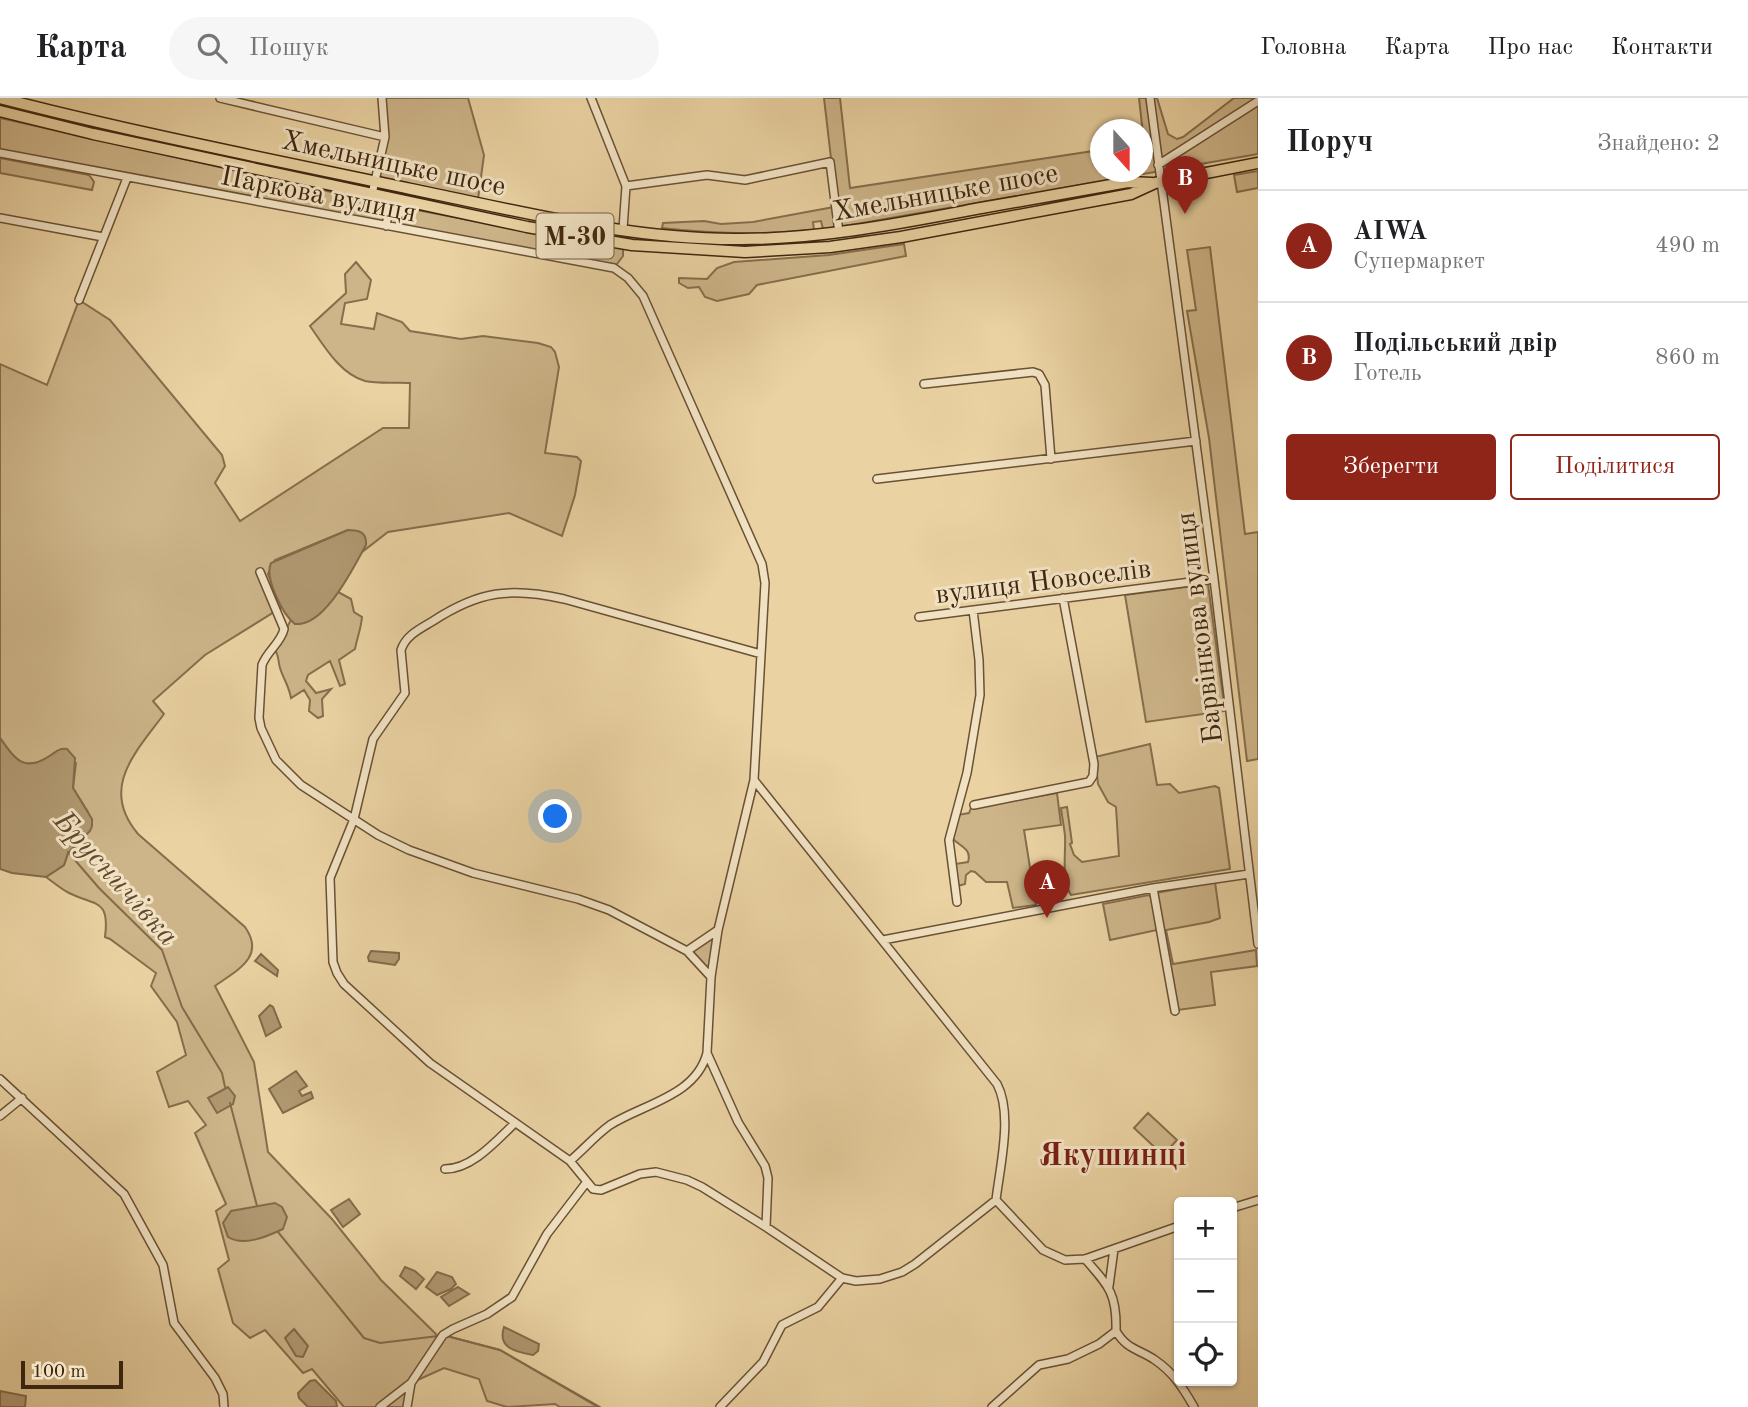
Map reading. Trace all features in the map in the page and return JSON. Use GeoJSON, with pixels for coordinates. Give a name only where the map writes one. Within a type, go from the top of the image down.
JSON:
{"type":"FeatureCollection","features":[{"type":"Feature","properties":{"kind":"highway","name":"Хмельницьке шосе"},"geometry":{"type":"LineString","coordinates":[[0,98],[108,125],[521,211],[623,229],[720,239],[839,233],[1128,182],[1158,183]]}},
{"type":"Feature","properties":{"kind":"highway","name":"Хмельницьке шосе"},"geometry":{"type":"LineString","coordinates":[[0,111],[527,227],[621,243],[732,252],[830,247],[901,237],[1131,194],[1158,183]]}},
{"type":"Feature","properties":{"kind":"highway","name":"М-30"},"geometry":{"type":"LineString","coordinates":[[1158,183],[1258,163]]}},
{"type":"Feature","properties":{"kind":"highway"},"geometry":{"type":"LineString","coordinates":[[621,243],[623,229]]}},
{"type":"Feature","properties":{"kind":"street"},"geometry":{"type":"LineString","coordinates":[[220,98],[385,137]]}},
{"type":"Feature","properties":{"kind":"street"},"geometry":{"type":"LineString","coordinates":[[372,194],[385,137],[382,98]]}},
{"type":"Feature","properties":{"kind":"street"},"geometry":{"type":"LineString","coordinates":[[591,98],[626,186],[623,229]]}},
{"type":"Feature","properties":{"kind":"street","name":"Барвінкова вулиця"},"geometry":{"type":"LineString","coordinates":[[1150,98],[1158,183],[1196,441],[1258,944]]}},
{"type":"Feature","properties":{"kind":"street"},"geometry":{"type":"LineString","coordinates":[[1158,165],[1258,100]]}},
{"type":"Feature","properties":{"kind":"street","name":"Паркова вулиця"},"geometry":{"type":"LineString","coordinates":[[0,153],[614,268],[628,278],[643,296],[762,564],[765,583],[761,654]]}},
{"type":"Feature","properties":{"kind":"street"},"geometry":{"type":"LineString","coordinates":[[626,186],[707,175],[745,180],[830,162],[839,233]]}},
{"type":"Feature","properties":{"kind":"street"},"geometry":{"type":"LineString","coordinates":[[79,300],[127,178]]}},
{"type":"Feature","properties":{"kind":"street"},"geometry":{"type":"LineString","coordinates":[[386,226],[391,198]]}},
{"type":"Feature","properties":{"kind":"street"},"geometry":{"type":"LineString","coordinates":[[0,218],[103,237]]}},
{"type":"Feature","properties":{"kind":"street"},"geometry":{"type":"LineString","coordinates":[[924,384],[1033,372],[1039,374],[1045,385],[1051,458]]}},
{"type":"Feature","properties":{"kind":"street"},"geometry":{"type":"LineString","coordinates":[[877,478],[1196,441]]}},
{"type":"Feature","properties":{"kind":"street"},"geometry":{"type":"LineString","coordinates":[[260,572],[284,629],[262,665],[259,718],[264,737],[276,760],[289,775],[386,839],[449,865],[578,899],[609,910],[687,951],[711,977]]}},
{"type":"Feature","properties":{"kind":"street","name":"вулиця Новоселів"},"geometry":{"type":"LineString","coordinates":[[919,617],[1214,579]]}},
{"type":"Feature","properties":{"kind":"street"},"geometry":{"type":"LineString","coordinates":[[570,1161],[609,1126],[675,1093],[702,1069],[708,1053],[711,977],[718,930],[754,780],[761,654],[546,595],[492,594],[466,602],[412,635],[403,646],[401,655],[405,692],[373,739],[354,818],[330,878],[332,948],[337,973],[351,991],[430,1063],[570,1161],[593,1189],[601,1190],[640,1174],[656,1172],[695,1184],[842,1278],[872,1280],[902,1272],[996,1199],[1005,1113],[1001,1091],[754,780]]}},
{"type":"Feature","properties":{"kind":"street"},"geometry":{"type":"LineString","coordinates":[[974,804],[1089,782],[1093,776],[1094,764],[1063,598]]}},
{"type":"Feature","properties":{"kind":"street"},"geometry":{"type":"LineString","coordinates":[[957,902],[949,840],[967,773],[980,695],[973,610]]}},
{"type":"Feature","properties":{"kind":"street"},"geometry":{"type":"LineString","coordinates":[[883,940],[1153,888],[1249,874]]}},
{"type":"Feature","properties":{"kind":"street"},"geometry":{"type":"LineString","coordinates":[[1153,888],[1175,1011]]}},
{"type":"Feature","properties":{"kind":"street"},"geometry":{"type":"LineString","coordinates":[[687,951],[718,930]]}},
{"type":"Feature","properties":{"kind":"street"},"geometry":{"type":"LineString","coordinates":[[708,1053],[738,1122],[765,1166],[768,1178],[766,1227]]}},
{"type":"Feature","properties":{"kind":"street"},"geometry":{"type":"LineString","coordinates":[[0,1079],[124,1194],[163,1265],[174,1323],[215,1378],[223,1394],[224,1407]]}},
{"type":"Feature","properties":{"kind":"street"},"geometry":{"type":"LineString","coordinates":[[0,1116],[23,1098]]}},
{"type":"Feature","properties":{"kind":"street"},"geometry":{"type":"LineString","coordinates":[[445,1169],[457,1169],[491,1146],[514,1124]]}},
{"type":"Feature","properties":{"kind":"street"},"geometry":{"type":"LineString","coordinates":[[380,1407],[411,1382],[443,1335],[487,1314],[512,1297],[547,1234],[586,1183]]}},
{"type":"Feature","properties":{"kind":"street"},"geometry":{"type":"LineString","coordinates":[[996,1199],[1050,1254],[1065,1260],[1085,1259],[1174,1228]]}},
{"type":"Feature","properties":{"kind":"street"},"geometry":{"type":"LineString","coordinates":[[1237,1206],[1258,1200]]}},
{"type":"Feature","properties":{"kind":"street"},"geometry":{"type":"LineString","coordinates":[[1109,1286],[1114,1249]]}},
{"type":"Feature","properties":{"kind":"street"},"geometry":{"type":"LineString","coordinates":[[1085,1259],[1109,1286],[1116,1306],[1116,1331],[1127,1346],[1153,1359],[1173,1374],[1194,1407]]}},
{"type":"Feature","properties":{"kind":"street"},"geometry":{"type":"LineString","coordinates":[[720,1407],[763,1362],[782,1325],[818,1307],[842,1278]]}},
{"type":"Feature","properties":{"kind":"street"},"geometry":{"type":"LineString","coordinates":[[992,1407],[1039,1365],[1068,1359],[1099,1344],[1116,1331]]}},
{"type":"Feature","properties":{"kind":"street"},"geometry":{"type":"LineString","coordinates":[[407,1407],[411,1382]]}},
{"type":"Feature","properties":{"kind":"shaded area"},"geometry":{"type":"Polygon","coordinates":[[[382,98],[468,98],[484,155],[478,199],[376,178],[385,137],[382,98]]]}},
{"type":"Feature","properties":{"kind":"shaded area"},"geometry":{"type":"Polygon","coordinates":[[[824,98],[840,98],[850,188],[1090,152],[1090,182],[1097,182],[839,227],[824,98]]]}},
{"type":"Feature","properties":{"kind":"shaded area"},"geometry":{"type":"Polygon","coordinates":[[[1139,98],[1157,98],[1168,134],[1177,139],[1234,98],[1258,98],[1258,154],[1153,172],[1153,119],[1141,119],[1139,98]]]}},
{"type":"Feature","properties":{"kind":"shaded area"},"geometry":{"type":"Polygon","coordinates":[[[0,118],[390,205],[623,249],[623,256],[614,268],[0,153],[0,118]]]}},
{"type":"Feature","properties":{"kind":"shaded area"},"geometry":{"type":"Polygon","coordinates":[[[0,158],[89,175],[94,182],[92,190],[0,173],[0,158]]]}},
{"type":"Feature","properties":{"kind":"shaded area"},"geometry":{"type":"Polygon","coordinates":[[[1258,171],[1258,188],[1237,192],[1234,175],[1258,171]]]}},
{"type":"Feature","properties":{"kind":"shaded area"},"geometry":{"type":"Polygon","coordinates":[[[834,207],[837,228],[823,229],[821,221],[813,222],[814,230],[776,233],[719,233],[662,228],[663,223],[753,222],[834,207]]]}},
{"type":"Feature","properties":{"kind":"shaded area"},"geometry":{"type":"Polygon","coordinates":[[[904,244],[906,256],[757,285],[749,294],[717,301],[705,297],[699,287],[688,288],[679,283],[679,278],[707,279],[717,268],[734,262],[829,255],[904,244]]]}},
{"type":"Feature","properties":{"kind":"shaded area"},"geometry":{"type":"Polygon","coordinates":[[[1210,247],[1245,534],[1258,532],[1258,759],[1247,761],[1209,438],[1187,311],[1196,310],[1187,250],[1210,247]]]}},
{"type":"Feature","properties":{"kind":"shaded area"},"geometry":{"type":"Polygon","coordinates":[[[356,262],[371,280],[367,299],[345,303],[341,324],[374,329],[377,313],[402,322],[410,331],[461,339],[483,336],[538,343],[551,347],[555,352],[559,367],[545,453],[577,457],[581,461],[575,495],[562,536],[509,513],[388,532],[362,552],[364,545],[348,530],[275,560],[268,574],[282,607],[205,655],[153,701],[164,714],[126,771],[122,801],[127,817],[138,834],[245,927],[251,937],[251,955],[246,962],[215,986],[254,1062],[268,1152],[332,1219],[381,1280],[440,1338],[443,1335],[500,1350],[598,1407],[560,1407],[555,1404],[507,1407],[487,1401],[479,1379],[444,1368],[411,1383],[407,1407],[344,1407],[312,1369],[303,1373],[265,1330],[250,1338],[233,1323],[218,1269],[229,1260],[216,1211],[226,1204],[195,1133],[206,1125],[188,1101],[169,1107],[157,1072],[186,1055],[177,1022],[151,986],[156,973],[105,937],[103,909],[66,891],[46,877],[64,865],[68,853],[89,831],[88,812],[73,788],[76,763],[50,756],[41,761],[26,763],[15,757],[0,738],[0,364],[47,385],[79,300],[110,320],[222,455],[225,466],[215,483],[240,521],[383,428],[409,428],[410,383],[370,382],[356,377],[340,366],[310,326],[346,293],[345,274],[356,262]]]}},
{"type":"Feature","properties":{"kind":"shaded area"},"geometry":{"type":"Polygon","coordinates":[[[348,530],[362,533],[366,541],[354,567],[337,594],[317,616],[295,624],[285,613],[272,587],[271,563],[348,530]]]}},
{"type":"Feature","properties":{"kind":"shaded area"},"geometry":{"type":"Polygon","coordinates":[[[1208,584],[1225,711],[1146,722],[1125,595],[1208,584]]]}},
{"type":"Feature","properties":{"kind":"shaded area"},"geometry":{"type":"Polygon","coordinates":[[[338,592],[351,599],[354,612],[362,617],[355,649],[339,660],[345,684],[340,686],[330,661],[308,675],[306,681],[316,693],[331,689],[322,699],[323,716],[318,718],[309,711],[310,700],[304,690],[291,698],[275,650],[291,620],[295,624],[315,618],[338,592]]]}},
{"type":"Feature","properties":{"kind":"shaded area"},"geometry":{"type":"Polygon","coordinates":[[[0,738],[16,758],[27,764],[42,761],[62,749],[67,749],[75,758],[73,788],[92,819],[92,826],[68,853],[64,865],[46,877],[0,869],[0,738]]]}},
{"type":"Feature","properties":{"kind":"shaded area"},"geometry":{"type":"Polygon","coordinates":[[[1150,744],[1157,785],[1170,784],[1179,793],[1215,786],[1219,788],[1230,869],[1071,895],[1065,874],[1065,836],[1061,808],[1067,807],[1070,844],[1074,855],[1082,862],[1119,856],[1116,807],[1108,802],[1098,784],[1095,757],[1150,744]]]}},
{"type":"Feature","properties":{"kind":"shaded area"},"geometry":{"type":"Polygon","coordinates":[[[1057,793],[1061,825],[1024,830],[1036,905],[1013,908],[1007,882],[986,882],[971,871],[966,875],[965,884],[958,886],[955,864],[968,862],[969,858],[965,849],[953,839],[957,815],[969,813],[971,808],[1057,793]]]}},
{"type":"Feature","properties":{"kind":"shaded area"},"geometry":{"type":"Polygon","coordinates":[[[1215,882],[1220,918],[1166,930],[1173,964],[1256,950],[1257,966],[1211,972],[1215,1005],[1178,1010],[1156,893],[1215,882]]]}},
{"type":"Feature","properties":{"kind":"shaded area"},"geometry":{"type":"Polygon","coordinates":[[[1149,895],[1152,898],[1157,930],[1110,940],[1103,904],[1149,895]]]}},
{"type":"Feature","properties":{"kind":"shaded area"},"geometry":{"type":"Polygon","coordinates":[[[718,930],[711,977],[687,951],[718,930]]]}},
{"type":"Feature","properties":{"kind":"shaded area"},"geometry":{"type":"Polygon","coordinates":[[[371,951],[399,953],[399,959],[395,965],[369,961],[371,951]]]}},
{"type":"Feature","properties":{"kind":"shaded area"},"geometry":{"type":"Polygon","coordinates":[[[261,954],[278,970],[277,976],[255,961],[261,954]]]}},
{"type":"Feature","properties":{"kind":"shaded area"},"geometry":{"type":"Polygon","coordinates":[[[270,1005],[281,1027],[266,1036],[259,1016],[270,1005]]]}},
{"type":"Feature","properties":{"kind":"shaded area"},"geometry":{"type":"Polygon","coordinates":[[[296,1071],[307,1086],[299,1091],[302,1096],[311,1092],[313,1098],[283,1113],[269,1089],[296,1071]]]}},
{"type":"Feature","properties":{"kind":"shaded area"},"geometry":{"type":"Polygon","coordinates":[[[228,1087],[235,1096],[233,1104],[217,1113],[208,1098],[228,1087]]]}},
{"type":"Feature","properties":{"kind":"shaded area"},"geometry":{"type":"Polygon","coordinates":[[[1148,1113],[1177,1140],[1163,1155],[1134,1128],[1148,1113]]]}},
{"type":"Feature","properties":{"kind":"shaded area"},"geometry":{"type":"Polygon","coordinates":[[[349,1199],[360,1214],[343,1227],[331,1210],[349,1199]]]}},
{"type":"Feature","properties":{"kind":"shaded area"},"geometry":{"type":"Polygon","coordinates":[[[275,1203],[282,1207],[287,1217],[283,1229],[248,1241],[228,1237],[223,1223],[231,1211],[275,1203]]]}},
{"type":"Feature","properties":{"kind":"shaded area"},"geometry":{"type":"Polygon","coordinates":[[[405,1267],[424,1279],[416,1289],[400,1276],[405,1267]]]}},
{"type":"Feature","properties":{"kind":"shaded area"},"geometry":{"type":"Polygon","coordinates":[[[437,1272],[452,1277],[456,1284],[437,1295],[426,1287],[437,1272]]]}},
{"type":"Feature","properties":{"kind":"shaded area"},"geometry":{"type":"Polygon","coordinates":[[[458,1287],[469,1294],[449,1306],[441,1297],[458,1287]]]}},
{"type":"Feature","properties":{"kind":"shaded area"},"geometry":{"type":"Polygon","coordinates":[[[504,1327],[539,1344],[538,1351],[533,1355],[509,1348],[503,1340],[504,1327]]]}},
{"type":"Feature","properties":{"kind":"shaded area"},"geometry":{"type":"Polygon","coordinates":[[[294,1329],[308,1346],[303,1357],[296,1356],[285,1338],[294,1329]]]}},
{"type":"Feature","properties":{"kind":"shaded area"},"geometry":{"type":"Polygon","coordinates":[[[315,1380],[336,1401],[337,1407],[308,1407],[299,1398],[298,1393],[310,1381],[315,1380]]]}},
{"type":"Feature","properties":{"kind":"shaded area"},"geometry":{"type":"Polygon","coordinates":[[[0,1391],[26,1396],[25,1407],[0,1407],[0,1391]]]}},
{"type":"Feature","properties":{"kind":"waterway","name":"Брусничівка"},"geometry":{"type":"LineString","coordinates":[[68,852],[99,888],[162,950],[182,1007],[222,1073],[225,1087]]}},
{"type":"Feature","properties":{"kind":"waterway","name":"Брусничівка"},"geometry":{"type":"LineString","coordinates":[[230,1103],[257,1206]]}},
{"type":"Feature","properties":{"kind":"waterway","name":"Брусничівка"},"geometry":{"type":"LineString","coordinates":[[278,1232],[364,1338],[380,1343],[438,1336]]}},
{"type":"Feature","properties":{"kind":"waterway","name":"Брусничівка"},"geometry":{"type":"LineString","coordinates":[[447,1336],[500,1350],[600,1407]]}},
{"type":"Feature","properties":{"kind":"place","name":"Подільський двір"},"geometry":{"type":"Point","coordinates":[1185,214]}},
{"type":"Feature","properties":{"kind":"place","name":"AIWA"},"geometry":{"type":"Point","coordinates":[1047,918]}},
{"type":"Feature","properties":{"kind":"district","name":"Якушинці"},"geometry":{"type":"Point","coordinates":[1113,1154]}}]}
